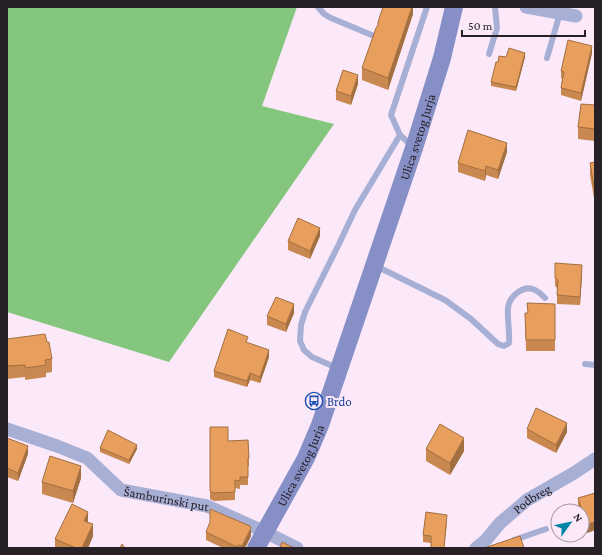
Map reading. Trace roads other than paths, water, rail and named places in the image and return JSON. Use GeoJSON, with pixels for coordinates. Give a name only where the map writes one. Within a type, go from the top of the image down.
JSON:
{"type":"FeatureCollection","features":[{"type":"Feature","properties":{"kind":"main road","name":"Ulica svetog Jurja"},"geometry":{"type":"LineString","coordinates":[[256,548],[306,458],[320,425],[340,370],[414,148],[442,58],[454,7]]}},
{"type":"Feature","properties":{"kind":"street"},"geometry":{"type":"LineString","coordinates":[[526,7],[576,16]]}},
{"type":"Feature","properties":{"kind":"street","name":"Šamburinski put"},"geometry":{"type":"LineString","coordinates":[[7,429],[87,458],[121,490],[207,506],[265,532]]}},
{"type":"Feature","properties":{"kind":"street","name":"Podbreg"},"geometry":{"type":"LineString","coordinates":[[476,548],[486,540],[500,523],[527,500],[595,459]]}},
{"type":"Feature","properties":{"kind":"street"},"geometry":{"type":"LineString","coordinates":[[265,532],[297,548]]}},
{"type":"Feature","properties":{"kind":"lane"},"geometry":{"type":"LineString","coordinates":[[318,7],[324,14],[331,18],[374,36]]}},
{"type":"Feature","properties":{"kind":"lane"},"geometry":{"type":"LineString","coordinates":[[414,148],[400,135],[391,115],[427,7]]}},
{"type":"Feature","properties":{"kind":"lane"},"geometry":{"type":"LineString","coordinates":[[489,54],[497,28],[494,7]]}},
{"type":"Feature","properties":{"kind":"lane"},"geometry":{"type":"LineString","coordinates":[[547,58],[560,13]]}},
{"type":"Feature","properties":{"kind":"lane"},"geometry":{"type":"LineString","coordinates":[[340,370],[312,357],[304,350],[300,341],[301,326],[305,312],[355,210],[400,135]]}},
{"type":"Feature","properties":{"kind":"lane"},"geometry":{"type":"LineString","coordinates":[[374,265],[445,300],[471,320],[498,344],[504,346],[509,343],[508,307],[514,295],[524,288],[535,289],[545,298]]}},
{"type":"Feature","properties":{"kind":"lane"},"geometry":{"type":"LineString","coordinates":[[585,364],[595,365]]}},
{"type":"Feature","properties":{"kind":"lane"},"geometry":{"type":"LineString","coordinates":[[506,543],[546,529]]}},
{"type":"Feature","properties":{"kind":"place","name":"Brdo"},"geometry":{"type":"Point","coordinates":[314,401]}}]}
